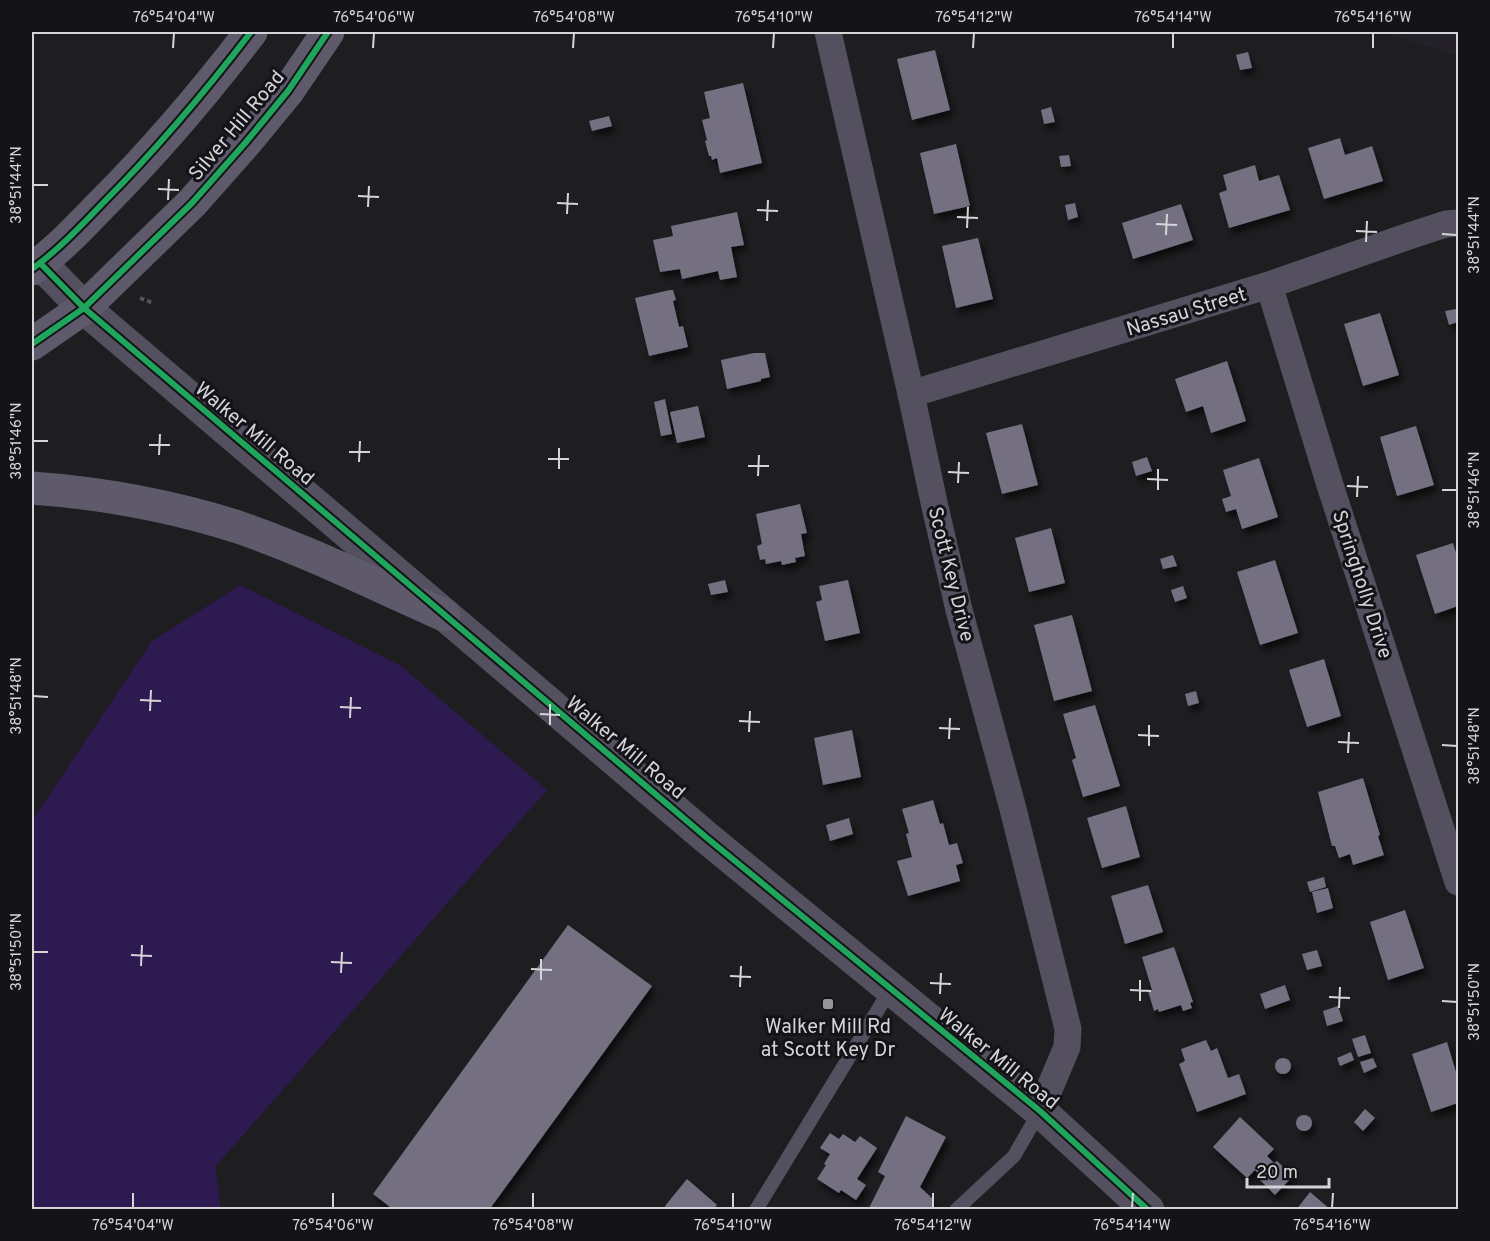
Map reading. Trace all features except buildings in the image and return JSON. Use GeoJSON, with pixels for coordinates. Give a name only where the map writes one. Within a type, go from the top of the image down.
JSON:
{"type":"FeatureCollection","features":[{"type":"Feature","properties":{"kind":"main road"},"geometry":{"type":"LineString","coordinates":[[36,266],[136,170],[216,77],[251,32]]}},
{"type":"Feature","properties":{"kind":"main road","name":"Silver Hill Road"},"geometry":{"type":"LineString","coordinates":[[84,308],[192,203],[246,142],[288,91],[328,32]]}},
{"type":"Feature","properties":{"kind":"main road"},"geometry":{"type":"LineString","coordinates":[[32,344],[84,308]]}},
{"type":"Feature","properties":{"kind":"main road"},"geometry":{"type":"LineString","coordinates":[[32,488],[126,501],[178,511],[237,527],[281,543],[444,615]]}},
{"type":"Feature","properties":{"kind":"street","name":"Scott Key Drive"},"geometry":{"type":"LineString","coordinates":[[828,32],[959,610],[1012,805],[1068,1029],[1066,1047],[1040,1111]]}},
{"type":"Feature","properties":{"kind":"street","name":"Nassau Street"},"geometry":{"type":"LineString","coordinates":[[911,394],[1269,285],[1412,235],[1446,224],[1458,223]]}},
{"type":"Feature","properties":{"kind":"street","name":"Walker Mill Road"},"geometry":{"type":"LineString","coordinates":[[36,266],[444,615],[890,990],[1040,1111],[1148,1209]]}},
{"type":"Feature","properties":{"kind":"street","name":"Springholly Drive"},"geometry":{"type":"LineString","coordinates":[[1269,285],[1330,486],[1458,882]]}},
{"type":"Feature","properties":{"kind":"lane"},"geometry":{"type":"LineString","coordinates":[[756,1209],[890,990]]}},
{"type":"Feature","properties":{"kind":"lane"},"geometry":{"type":"LineString","coordinates":[[956,1209],[1014,1156],[1040,1111]]}},
{"type":"Feature","properties":{"kind":"path"},"geometry":{"type":"LineString","coordinates":[[140,298],[153,303]]}},
{"type":"Feature","properties":{"kind":"shaded area"},"geometry":{"type":"Polygon","coordinates":[[[1383,32],[1458,32],[1458,56],[1383,32]]]}},
{"type":"Feature","properties":{"kind":"shaded area"},"geometry":{"type":"Polygon","coordinates":[[[240,585],[401,666],[547,790],[215,1167],[221,1209],[32,1209],[32,821],[151,642],[240,585]]]}},
{"type":"Feature","properties":{"kind":"cycle path"},"geometry":{"type":"LineString","coordinates":[[32,269],[68,238],[141,163],[198,99],[251,32]]}},
{"type":"Feature","properties":{"kind":"cycle path"},"geometry":{"type":"LineString","coordinates":[[32,344],[84,308],[192,203],[288,91],[328,32]]}},
{"type":"Feature","properties":{"kind":"cycle path"},"geometry":{"type":"LineString","coordinates":[[40,263],[84,308],[707,838],[1040,1111],[1148,1210]]}},
{"type":"Feature","properties":{"kind":"place","name":"Walker Mill Rd at Scott Key Dr"},"geometry":{"type":"Point","coordinates":[828,1004]}}]}
